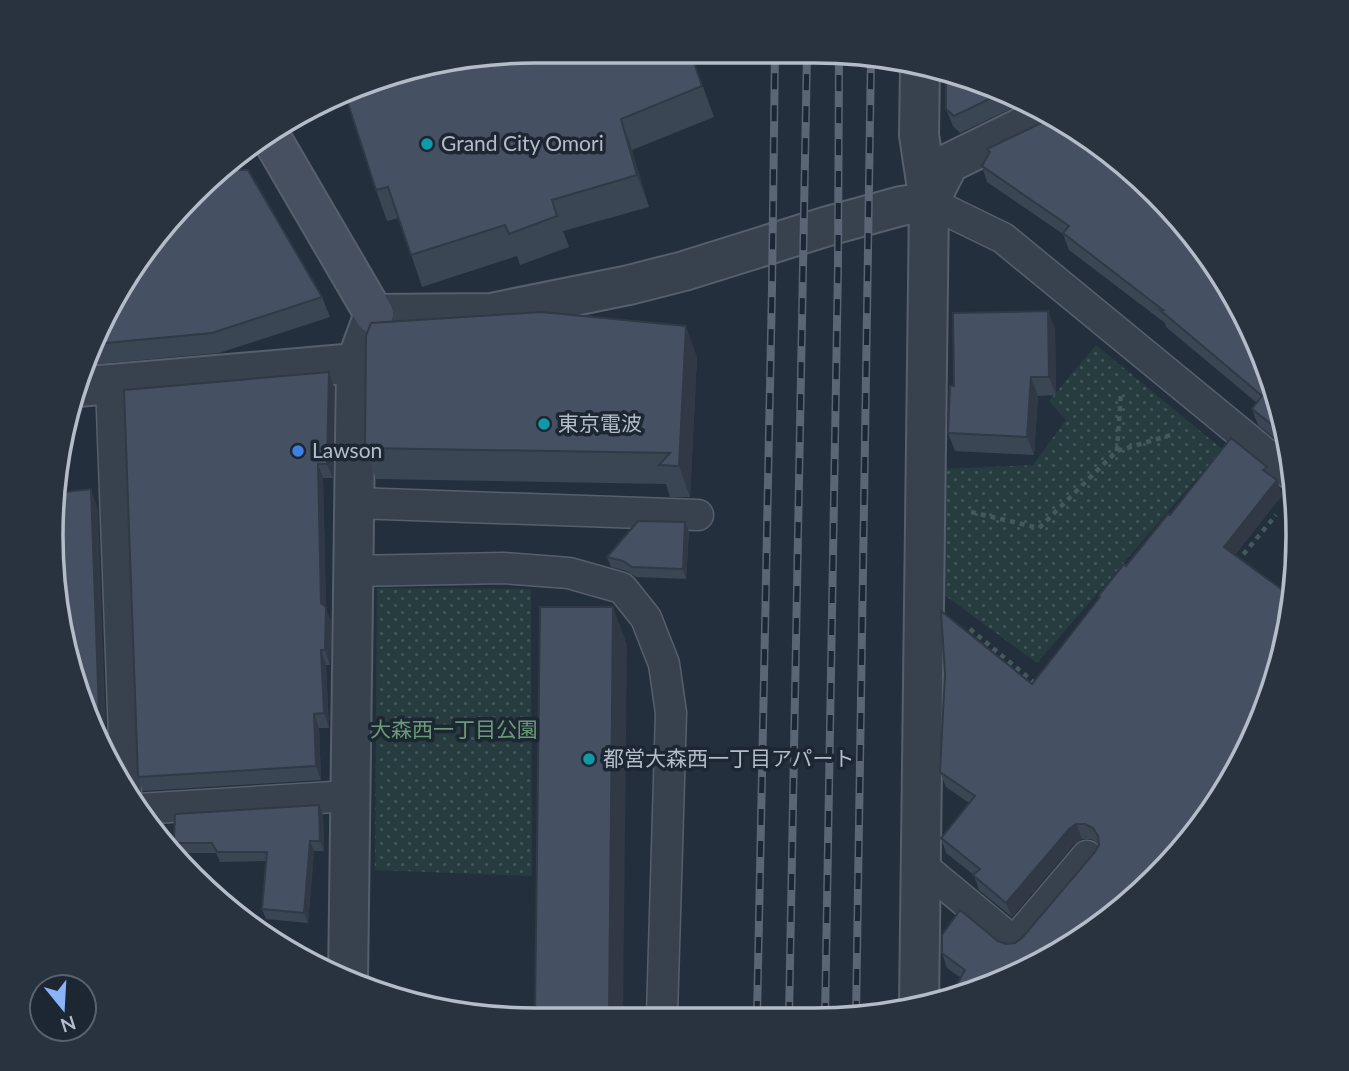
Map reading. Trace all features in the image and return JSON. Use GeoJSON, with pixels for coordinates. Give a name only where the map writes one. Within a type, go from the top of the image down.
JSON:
{"type":"FeatureCollection","features":[{"type":"Feature","properties":{"kind":"street"},"geometry":{"type":"LineString","coordinates":[[919,996],[929,202],[919,135],[920,75]]}},
{"type":"Feature","properties":{"kind":"street"},"geometry":{"type":"LineString","coordinates":[[929,202],[949,163],[1037,120]]}},
{"type":"Feature","properties":{"kind":"street"},"geometry":{"type":"LineString","coordinates":[[274,142],[374,314]]}},
{"type":"Feature","properties":{"kind":"street"},"geometry":{"type":"LineString","coordinates":[[374,314],[491,313],[629,285],[864,216],[929,202]]}},
{"type":"Feature","properties":{"kind":"street"},"geometry":{"type":"LineString","coordinates":[[348,969],[356,363],[374,314]]}},
{"type":"Feature","properties":{"kind":"street"},"geometry":{"type":"LineString","coordinates":[[94,386],[356,363]]}},
{"type":"Feature","properties":{"kind":"lane"},"geometry":{"type":"LineString","coordinates":[[929,202],[1003,238],[1281,466]]}},
{"type":"Feature","properties":{"kind":"lane"},"geometry":{"type":"LineString","coordinates":[[94,386],[123,766]]}},
{"type":"Feature","properties":{"kind":"lane"},"geometry":{"type":"LineString","coordinates":[[355,503],[698,515]]}},
{"type":"Feature","properties":{"kind":"lane"},"geometry":{"type":"LineString","coordinates":[[353,571],[503,568],[569,573],[622,588],[646,618],[664,664],[671,713],[662,1008]]}},
{"type":"Feature","properties":{"kind":"lane"},"geometry":{"type":"LineString","coordinates":[[150,808],[350,796]]}},
{"type":"Feature","properties":{"kind":"lane"},"geometry":{"type":"LineString","coordinates":[[921,865],[1014,942],[1087,856]]}},
{"type":"Feature","properties":{"kind":"path"},"geometry":{"type":"LineString","coordinates":[[926,501],[1039,528],[1117,451],[1224,419]]}},
{"type":"Feature","properties":{"kind":"path"},"geometry":{"type":"LineString","coordinates":[[1234,566],[1278,514]]}},
{"type":"Feature","properties":{"kind":"path"},"geometry":{"type":"LineString","coordinates":[[924,590],[1042,689]]}},
{"type":"Feature","properties":{"kind":"green space"},"geometry":{"type":"Polygon","coordinates":[[[1096,345],[1222,449],[1037,663],[939,591],[941,469],[1033,465],[1066,420],[1049,401],[1096,345]]]}},
{"type":"Feature","properties":{"kind":"green space","name":"大森西一丁目公園"},"geometry":{"type":"Polygon","coordinates":[[[377,588],[531,589],[532,876],[375,870],[377,588]]]}},
{"type":"Feature","properties":{"kind":"building"},"geometry":{"type":"Polygon","coordinates":[[[536,63],[694,63],[702,86],[621,119],[637,175],[552,200],[557,216],[509,234],[505,225],[411,255],[388,187],[376,190],[348,102],[355,99],[413,79],[474,67],[536,63]]]}},
{"type":"Feature","properties":{"kind":"building"},"geometry":{"type":"Polygon","coordinates":[[[946,82],[991,98],[954,116],[946,109],[946,82]]]}},
{"type":"Feature","properties":{"kind":"building"},"geometry":{"type":"Polygon","coordinates":[[[1043,122],[1101,161],[1148,201],[1188,248],[1223,299],[1250,355],[1273,426],[1252,409],[1262,396],[1160,310],[1163,310],[1063,233],[1069,226],[982,166],[990,152],[987,149],[1043,122]]]}},
{"type":"Feature","properties":{"kind":"building"},"geometry":{"type":"Polygon","coordinates":[[[237,170],[248,170],[322,297],[212,333],[105,343],[126,299],[180,224],[224,180],[237,170]]]}},
{"type":"Feature","properties":{"kind":"building"},"geometry":{"type":"Polygon","coordinates":[[[1048,311],[1049,377],[1031,377],[1027,437],[948,433],[950,386],[954,386],[953,313],[1048,311]]]}},
{"type":"Feature","properties":{"kind":"building","name":"東京電波"},"geometry":{"type":"Polygon","coordinates":[[[541,312],[686,326],[679,466],[659,465],[670,453],[365,448],[366,336],[371,323],[541,312]]]}},
{"type":"Feature","properties":{"kind":"building"},"geometry":{"type":"Polygon","coordinates":[[[329,372],[327,464],[318,464],[321,603],[326,607],[325,650],[321,650],[324,713],[314,714],[316,766],[138,777],[124,390],[329,372]]]}},
{"type":"Feature","properties":{"kind":"building"},"geometry":{"type":"Polygon","coordinates":[[[1231,438],[1267,467],[1263,470],[1277,480],[1224,547],[1283,590],[1270,658],[1250,716],[1223,772],[1206,798],[1148,870],[1101,910],[1050,945],[994,972],[956,986],[965,970],[942,953],[942,935],[960,910],[998,941],[1015,943],[1099,845],[1093,828],[1076,824],[1006,903],[973,875],[980,869],[941,838],[975,796],[940,772],[945,674],[941,611],[1032,684],[1124,564],[1126,566],[1168,514],[1170,515],[1231,438]]]}},
{"type":"Feature","properties":{"kind":"building"},"geometry":{"type":"Polygon","coordinates":[[[91,489],[99,716],[79,658],[67,597],[63,536],[65,492],[91,489]]]}},
{"type":"Feature","properties":{"kind":"building"},"geometry":{"type":"Polygon","coordinates":[[[638,521],[685,522],[683,569],[632,567],[623,561],[607,557],[638,521]]]}},
{"type":"Feature","properties":{"kind":"building","name":"都営大森西一丁目アパート"},"geometry":{"type":"Polygon","coordinates":[[[540,607],[613,607],[609,1008],[535,1008],[540,607]]]}},
{"type":"Feature","properties":{"kind":"building"},"geometry":{"type":"Polygon","coordinates":[[[319,805],[320,841],[310,841],[304,913],[262,909],[267,852],[217,852],[212,843],[177,843],[174,840],[175,814],[319,805]]]}},
{"type":"Feature","properties":{"kind":"railway"},"geometry":{"type":"LineString","coordinates":[[757,1008],[775,63]]}},
{"type":"Feature","properties":{"kind":"railway"},"geometry":{"type":"LineString","coordinates":[[789,1008],[807,63]]}},
{"type":"Feature","properties":{"kind":"railway"},"geometry":{"type":"LineString","coordinates":[[825,1008],[839,64]]}},
{"type":"Feature","properties":{"kind":"railway"},"geometry":{"type":"LineString","coordinates":[[856,1006],[871,67]]}},
{"type":"Feature","properties":{"kind":"place","name":"Grand City Omori"},"geometry":{"type":"Point","coordinates":[427,144]}},
{"type":"Feature","properties":{"kind":"place","name":"東京電波"},"geometry":{"type":"Point","coordinates":[544,424]}},
{"type":"Feature","properties":{"kind":"place","name":"Lawson"},"geometry":{"type":"Point","coordinates":[298,451]}},
{"type":"Feature","properties":{"kind":"place","name":"都営大森西一丁目アパート"},"geometry":{"type":"Point","coordinates":[589,759]}}]}
